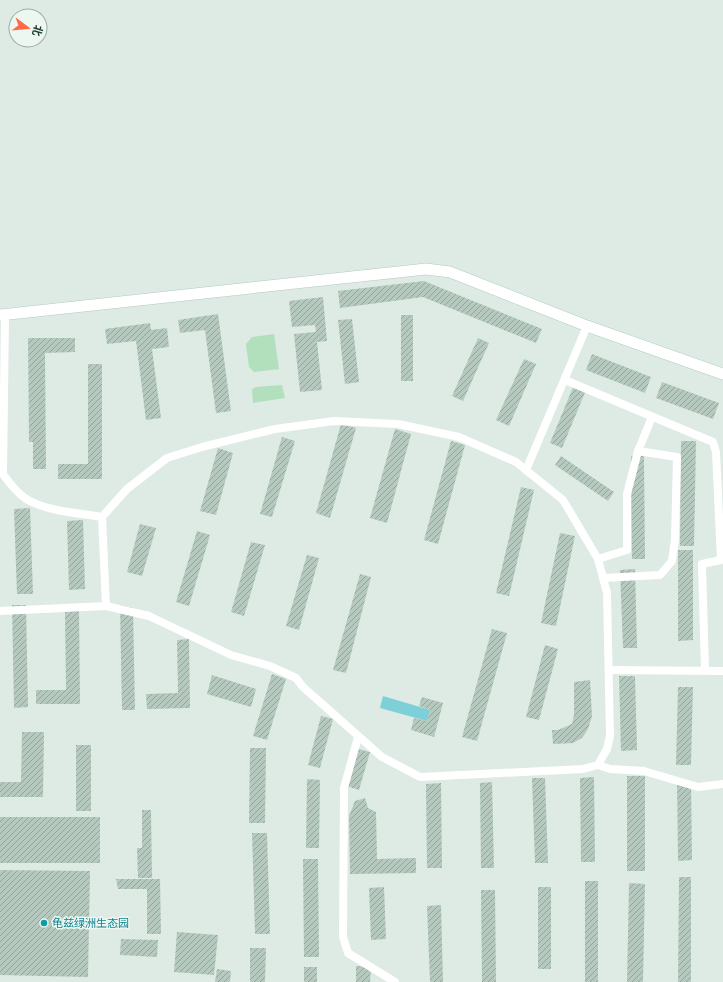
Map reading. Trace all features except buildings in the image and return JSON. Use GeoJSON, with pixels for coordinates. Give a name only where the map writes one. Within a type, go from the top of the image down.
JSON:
{"type":"FeatureCollection","features":[{"type":"Feature","properties":{"kind":"street"},"geometry":{"type":"LineString","coordinates":[[102,517],[54,510],[31,502],[11,485],[1,474],[2,315],[426,269],[450,272],[587,326],[723,374]]}},
{"type":"Feature","properties":{"kind":"street"},"geometry":{"type":"LineString","coordinates":[[526,470],[587,326]]}},
{"type":"Feature","properties":{"kind":"street"},"geometry":{"type":"LineString","coordinates":[[565,380],[713,442],[716,452],[721,560],[702,564],[705,671]]}},
{"type":"Feature","properties":{"kind":"street"},"geometry":{"type":"LineString","coordinates":[[598,559],[627,550],[627,494],[638,451],[652,417]]}},
{"type":"Feature","properties":{"kind":"street"},"geometry":{"type":"LineString","coordinates":[[106,606],[102,517],[127,489],[167,458],[202,447],[275,429],[334,421],[398,424],[459,437],[516,462],[563,500],[598,559],[607,592],[610,736],[607,749],[598,765]]}},
{"type":"Feature","properties":{"kind":"street"},"geometry":{"type":"LineString","coordinates":[[603,578],[660,575],[672,561],[675,539],[677,457],[638,451]]}},
{"type":"Feature","properties":{"kind":"street"},"geometry":{"type":"LineString","coordinates":[[0,611],[106,606],[149,616],[231,655],[270,666],[296,678],[382,758],[420,777],[583,769],[598,765],[610,769],[644,771],[698,787],[723,784]]}},
{"type":"Feature","properties":{"kind":"street"},"geometry":{"type":"LineString","coordinates":[[609,670],[723,671]]}},
{"type":"Feature","properties":{"kind":"street"},"geometry":{"type":"LineString","coordinates":[[358,737],[344,788],[343,937],[348,953],[395,982]]}},
{"type":"Feature","properties":{"kind":"green space"},"geometry":{"type":"Polygon","coordinates":[[[274,334],[279,369],[254,372],[249,367],[246,344],[252,337],[274,334]]]}},
{"type":"Feature","properties":{"kind":"green space"},"geometry":{"type":"Polygon","coordinates":[[[282,385],[285,398],[253,403],[252,389],[256,387],[282,385]]]}},
{"type":"Feature","properties":{"kind":"water"},"geometry":{"type":"Polygon","coordinates":[[[383,696],[430,710],[427,721],[380,708],[383,696]]]}},
{"type":"Feature","properties":{"kind":"place","name":"龟兹绿洲生态园"},"geometry":{"type":"Point","coordinates":[44,923]}}]}
